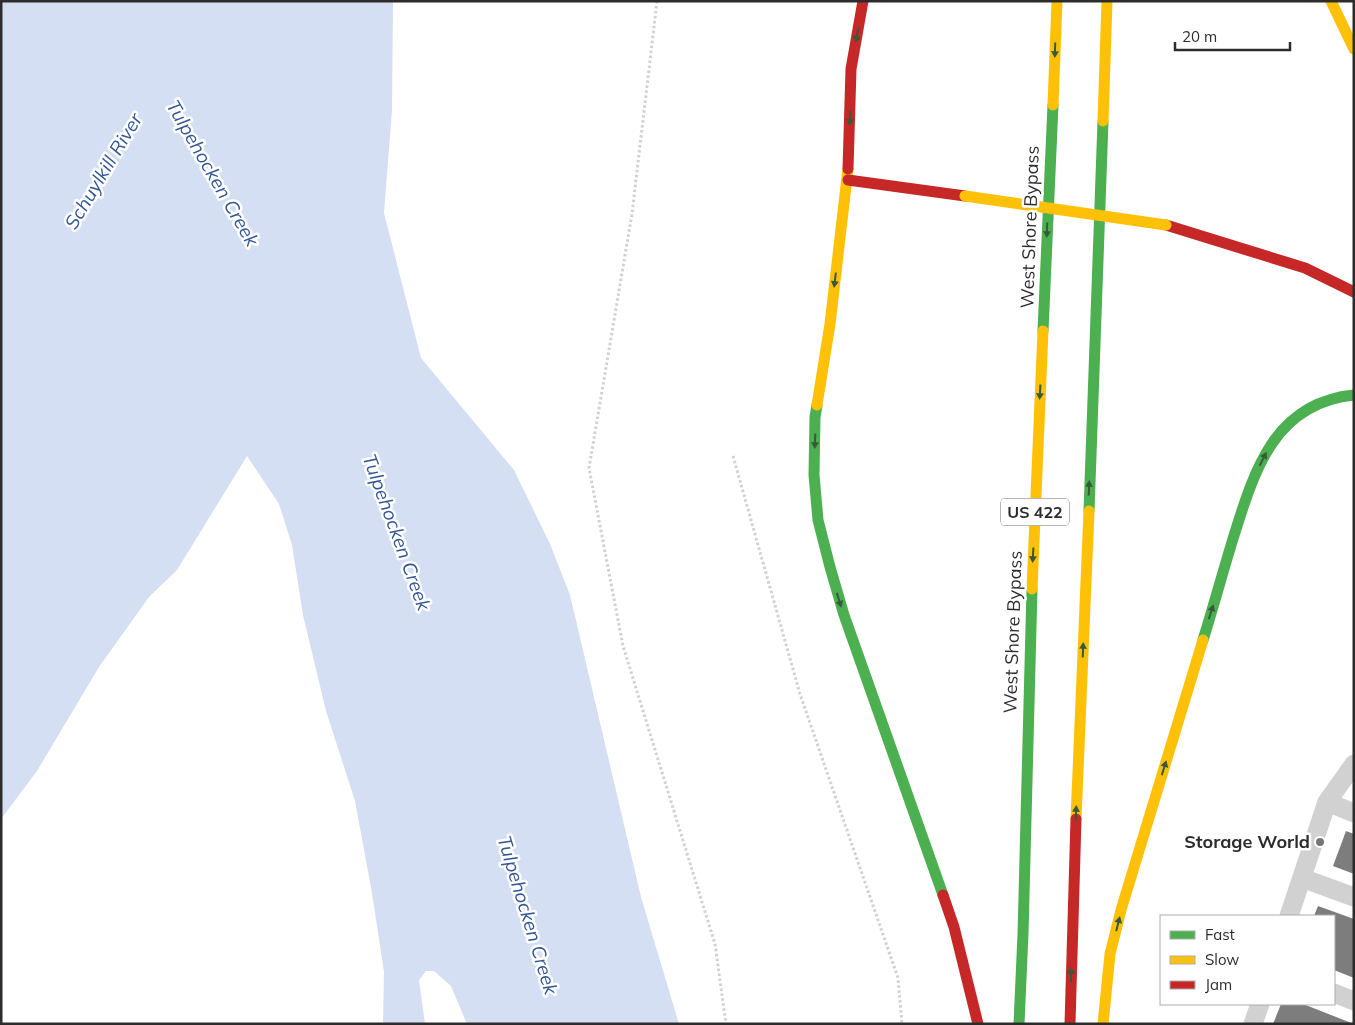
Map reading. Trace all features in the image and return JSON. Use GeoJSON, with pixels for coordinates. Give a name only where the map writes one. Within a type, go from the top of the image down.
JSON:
{"type":"FeatureCollection","features":[{"type":"Feature","properties":{"kind":"main road"},"geometry":{"type":"LineString","coordinates":[[863,1],[851,69],[848,180],[830,324],[815,416],[814,475],[818,520],[844,615],[954,927],[978,1024]]}},
{"type":"Feature","properties":{"kind":"main road","name":"West Shore Bypass"},"geometry":{"type":"LineString","coordinates":[[1019,1024],[1023,934],[1029,647],[1057,1]]}},
{"type":"Feature","properties":{"kind":"main road","name":"US 422"},"geometry":{"type":"LineString","coordinates":[[1070,1024],[1072,909],[1095,356],[1107,1]]}},
{"type":"Feature","properties":{"kind":"main road"},"geometry":{"type":"LineString","coordinates":[[1331,1],[1354,49]]}},
{"type":"Feature","properties":{"kind":"main road"},"geometry":{"type":"LineString","coordinates":[[848,180],[1166,225],[1305,268],[1354,292]]}},
{"type":"Feature","properties":{"kind":"main road"},"geometry":{"type":"LineString","coordinates":[[1103,1024],[1110,954],[1121,910],[1250,487],[1270,444],[1283,426],[1300,413],[1326,401],[1354,395]]}},
{"type":"Feature","properties":{"kind":"lane"},"geometry":{"type":"LineString","coordinates":[[1289,915],[1327,802],[1354,764]]}},
{"type":"Feature","properties":{"kind":"lane"},"geometry":{"type":"LineString","coordinates":[[1327,802],[1354,812]]}},
{"type":"Feature","properties":{"kind":"lane"},"geometry":{"type":"LineString","coordinates":[[1302,878],[1354,897]]}},
{"type":"Feature","properties":{"kind":"lane"},"geometry":{"type":"LineString","coordinates":[[1335,993],[1354,1001]]}},
{"type":"Feature","properties":{"kind":"lane"},"geometry":{"type":"LineString","coordinates":[[1253,1024],[1260,1005]]}},
{"type":"Feature","properties":{"kind":"path"},"geometry":{"type":"LineString","coordinates":[[658,1],[632,214],[589,468],[623,646],[715,944],[726,1024]]}},
{"type":"Feature","properties":{"kind":"path"},"geometry":{"type":"LineString","coordinates":[[733,456],[800,694],[898,978],[902,1024]]}},
{"type":"Feature","properties":{"kind":"water"},"geometry":{"type":"Polygon","coordinates":[[[1,1],[393,1],[392,110],[384,213],[421,358],[514,470],[550,544],[570,595],[641,897],[679,1024],[467,1024],[451,986],[434,971],[426,971],[419,980],[425,1024],[383,1024],[384,972],[355,801],[326,711],[303,615],[292,545],[279,504],[247,456],[177,570],[149,597],[99,667],[37,771],[1,819],[1,1]]]}},
{"type":"Feature","properties":{"kind":"building"},"geometry":{"type":"Polygon","coordinates":[[[1346,831],[1354,834],[1354,874],[1333,866],[1346,831]]]}},
{"type":"Feature","properties":{"kind":"building"},"geometry":{"type":"Polygon","coordinates":[[[1318,906],[1354,919],[1354,978],[1335,970],[1335,915],[1314,915],[1318,906]]]}},
{"type":"Feature","properties":{"kind":"building"},"geometry":{"type":"Polygon","coordinates":[[[1281,1005],[1306,1005],[1354,1024],[1273,1024],[1281,1005]]]}},
{"type":"Feature","properties":{"kind":"traffic: fast"},"geometry":{"type":"LineString","coordinates":[[1043,331],[1053,105]]}},
{"type":"Feature","properties":{"kind":"traffic: fast"},"geometry":{"type":"LineString","coordinates":[[1089,511],[1103,121]]}},
{"type":"Feature","properties":{"kind":"traffic: fast"},"geometry":{"type":"LineString","coordinates":[[1203,640],[1248,492],[1270,446],[1285,427],[1303,412],[1326,401],[1354,395]]}},
{"type":"Feature","properties":{"kind":"traffic: fast"},"geometry":{"type":"LineString","coordinates":[[817,405],[814,475],[818,520],[830,567],[844,615],[943,895]]}},
{"type":"Feature","properties":{"kind":"traffic: fast"},"geometry":{"type":"LineString","coordinates":[[1019,1024],[1032,589]]}},
{"type":"Feature","properties":{"kind":"traffic: slow"},"geometry":{"type":"LineString","coordinates":[[1053,105],[1057,1]]}},
{"type":"Feature","properties":{"kind":"traffic: slow"},"geometry":{"type":"LineString","coordinates":[[1103,121],[1107,1]]}},
{"type":"Feature","properties":{"kind":"traffic: slow"},"geometry":{"type":"LineString","coordinates":[[1331,1],[1354,49]]}},
{"type":"Feature","properties":{"kind":"traffic: slow"},"geometry":{"type":"LineString","coordinates":[[817,405],[830,324],[848,169]]}},
{"type":"Feature","properties":{"kind":"traffic: slow"},"geometry":{"type":"LineString","coordinates":[[965,196],[1166,225]]}},
{"type":"Feature","properties":{"kind":"traffic: slow"},"geometry":{"type":"LineString","coordinates":[[1032,589],[1043,331]]}},
{"type":"Feature","properties":{"kind":"traffic: slow"},"geometry":{"type":"LineString","coordinates":[[1076,819],[1089,511]]}},
{"type":"Feature","properties":{"kind":"traffic: slow"},"geometry":{"type":"LineString","coordinates":[[1103,1024],[1110,954],[1121,910],[1203,640]]}},
{"type":"Feature","properties":{"kind":"traffic: jam"},"geometry":{"type":"LineString","coordinates":[[848,169],[851,69],[863,1]]}},
{"type":"Feature","properties":{"kind":"traffic: jam"},"geometry":{"type":"LineString","coordinates":[[848,180],[965,196]]}},
{"type":"Feature","properties":{"kind":"traffic: jam"},"geometry":{"type":"LineString","coordinates":[[1166,225],[1305,268],[1354,292]]}},
{"type":"Feature","properties":{"kind":"traffic: jam"},"geometry":{"type":"LineString","coordinates":[[1070,1024],[1076,819]]}},
{"type":"Feature","properties":{"kind":"traffic: jam"},"geometry":{"type":"LineString","coordinates":[[943,895],[954,927],[978,1024]]}},
{"type":"Feature","properties":{"kind":"place","name":"Storage World"},"geometry":{"type":"Point","coordinates":[1320,842]}},
{"type":"Feature","properties":{"kind":"water label","name":"Schuylkill River"},"geometry":{"type":"Point","coordinates":[103,171]}},
{"type":"Feature","properties":{"kind":"water label","name":"Tulpehocken Creek"},"geometry":{"type":"Point","coordinates":[213,173]}},
{"type":"Feature","properties":{"kind":"water label","name":"Tulpehocken Creek"},"geometry":{"type":"Point","coordinates":[397,532]}},
{"type":"Feature","properties":{"kind":"water label","name":"Tulpehocken Creek"},"geometry":{"type":"Point","coordinates":[528,915]}}]}
